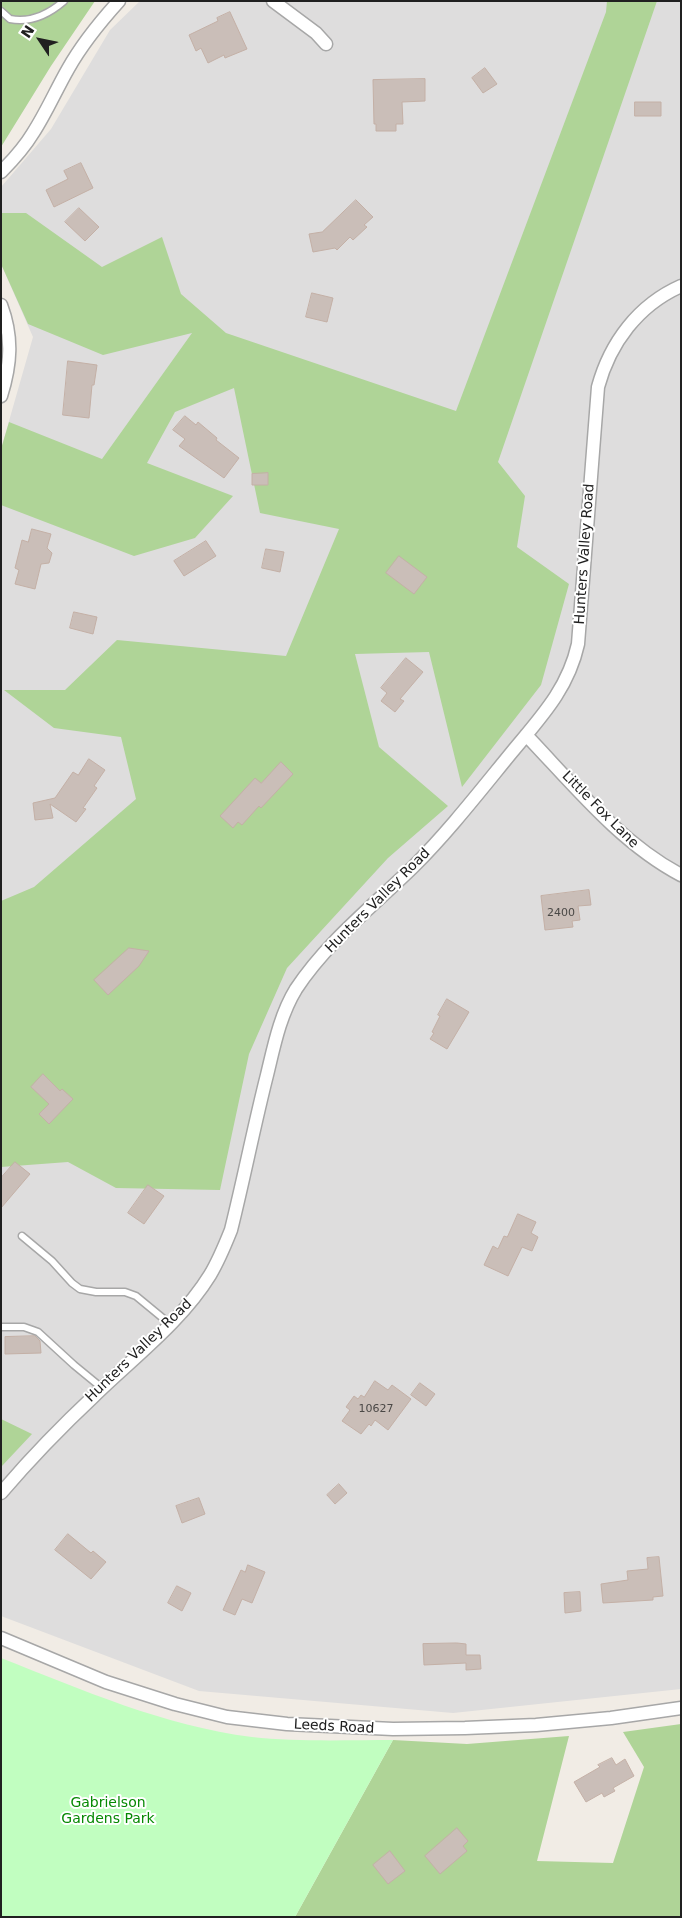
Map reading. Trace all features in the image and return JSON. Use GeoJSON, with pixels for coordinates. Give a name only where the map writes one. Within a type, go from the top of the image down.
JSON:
{"type":"FeatureCollection","features":[{"type":"Feature","properties":{"kind":"street"},"geometry":{"type":"LineString","coordinates":[[1,172],[18,155],[33,134],[68,68],[85,41],[119,1]]}},
{"type":"Feature","properties":{"kind":"street"},"geometry":{"type":"LineString","coordinates":[[273,1],[316,33],[326,44]]}},
{"type":"Feature","properties":{"kind":"street","name":"Hunters Valley Road"},"geometry":{"type":"LineString","coordinates":[[2,1490],[194,1298],[223,1251],[231,1230],[274,1044],[286,1008],[295,991],[309,970],[344,932],[414,866],[444,834],[557,697],[574,662],[578,644],[594,423],[598,387],[602,371],[622,333],[636,317],[652,302],[681,286]]}},
{"type":"Feature","properties":{"kind":"street"},"geometry":{"type":"LineString","coordinates":[[1,304],[10,335],[10,353],[8,373],[1,396]]}},
{"type":"Feature","properties":{"kind":"street","name":"Little Fox Lane"},"geometry":{"type":"LineString","coordinates":[[526,735],[607,819],[643,852],[681,875]]}},
{"type":"Feature","properties":{"kind":"street","name":"Leeds Road"},"geometry":{"type":"LineString","coordinates":[[1,1638],[106,1682],[175,1704],[227,1717],[287,1724],[392,1730],[465,1728],[536,1725],[611,1718],[681,1708]]}},
{"type":"Feature","properties":{"kind":"lane"},"geometry":{"type":"LineString","coordinates":[[1,11],[10,19],[25,19],[45,15],[64,1]]}},
{"type":"Feature","properties":{"kind":"lane"},"geometry":{"type":"LineString","coordinates":[[22,1236],[52,1261],[80,1289],[96,1292],[125,1292],[136,1296],[170,1324]]}},
{"type":"Feature","properties":{"kind":"lane"},"geometry":{"type":"LineString","coordinates":[[1,1328],[24,1327],[38,1332],[102,1388]]}},
{"type":"Feature","properties":{"kind":"shaded area"},"geometry":{"type":"Polygon","coordinates":[[[140,1],[681,1],[681,1689],[453,1713],[199,1691],[1,1616],[1,449],[33,337],[1,264],[1,187],[51,129],[110,30],[140,1]]]}},
{"type":"Feature","properties":{"kind":"green space"},"geometry":{"type":"Polygon","coordinates":[[[1,1],[95,1],[51,66],[1,147],[1,1]]]}},
{"type":"Feature","properties":{"kind":"green space"},"geometry":{"type":"Polygon","coordinates":[[[607,1],[657,1],[498,462],[525,496],[517,547],[569,584],[541,685],[462,787],[429,652],[355,654],[379,747],[448,806],[388,858],[287,968],[249,1054],[220,1190],[116,1188],[68,1162],[1,1167],[1,901],[34,887],[136,799],[121,737],[54,728],[4,690],[65,690],[117,640],[286,656],[339,529],[260,513],[234,388],[175,412],[147,463],[233,496],[195,538],[134,556],[1,505],[1,449],[9,422],[102,459],[192,333],[103,355],[28,324],[1,264],[1,213],[26,213],[102,267],[162,237],[181,294],[226,333],[456,411],[606,12],[607,1]]]}},
{"type":"Feature","properties":{"kind":"green space"},"geometry":{"type":"Polygon","coordinates":[[[1,1419],[32,1434],[1,1467],[1,1419]]]}},
{"type":"Feature","properties":{"kind":"green space","name":"Gabrielson Gardens Park"},"geometry":{"type":"Polygon","coordinates":[[[1,1658],[156,1716],[219,1732],[286,1740],[393,1740],[295,1917],[1,1917],[1,1658]]]}},
{"type":"Feature","properties":{"kind":"green space"},"geometry":{"type":"Polygon","coordinates":[[[681,1724],[681,1917],[295,1917],[393,1740],[467,1744],[569,1736],[537,1861],[613,1863],[644,1767],[623,1732],[681,1724]]]}},
{"type":"Feature","properties":{"kind":"building"},"geometry":{"type":"Polygon","coordinates":[[[230,12],[247,49],[225,58],[224,55],[208,63],[201,48],[196,51],[189,35],[218,21],[217,18],[230,12]]]}},
{"type":"Feature","properties":{"kind":"building"},"geometry":{"type":"Polygon","coordinates":[[[485,68],[497,84],[483,93],[472,78],[485,68]]]}},
{"type":"Feature","properties":{"kind":"building"},"geometry":{"type":"Polygon","coordinates":[[[425,79],[425,101],[402,102],[403,124],[396,124],[396,131],[376,131],[376,124],[374,124],[373,80],[425,79]]]}},
{"type":"Feature","properties":{"kind":"building"},"geometry":{"type":"Polygon","coordinates":[[[635,102],[661,102],[661,116],[635,116],[635,102]]]}},
{"type":"Feature","properties":{"kind":"building"},"geometry":{"type":"Polygon","coordinates":[[[81,163],[93,188],[54,207],[46,190],[68,179],[64,171],[81,163]]]}},
{"type":"Feature","properties":{"kind":"building"},"geometry":{"type":"Polygon","coordinates":[[[356,200],[373,217],[364,225],[367,227],[353,240],[350,237],[337,250],[335,248],[313,252],[309,234],[322,232],[356,200]]]}},
{"type":"Feature","properties":{"kind":"building"},"geometry":{"type":"Polygon","coordinates":[[[79,208],[99,227],[85,241],[65,222],[79,208]]]}},
{"type":"Feature","properties":{"kind":"building"},"geometry":{"type":"Polygon","coordinates":[[[312,293],[333,298],[327,322],[306,317],[312,293]]]}},
{"type":"Feature","properties":{"kind":"building"},"geometry":{"type":"Polygon","coordinates":[[[68,361],[97,365],[94,385],[92,385],[89,418],[63,415],[68,361]]]}},
{"type":"Feature","properties":{"kind":"building"},"geometry":{"type":"Polygon","coordinates":[[[185,416],[196,425],[198,422],[217,438],[216,440],[239,458],[224,478],[179,446],[185,439],[173,430],[185,416]]]}},
{"type":"Feature","properties":{"kind":"building"},"geometry":{"type":"Polygon","coordinates":[[[268,473],[268,485],[252,485],[252,474],[268,473]]]}},
{"type":"Feature","properties":{"kind":"building"},"geometry":{"type":"Polygon","coordinates":[[[32,529],[51,534],[47,548],[52,553],[49,563],[41,564],[35,589],[15,584],[19,570],[15,568],[22,540],[28,542],[32,529]]]}},
{"type":"Feature","properties":{"kind":"building"},"geometry":{"type":"Polygon","coordinates":[[[206,541],[216,556],[184,576],[174,561],[206,541]]]}},
{"type":"Feature","properties":{"kind":"building"},"geometry":{"type":"Polygon","coordinates":[[[266,549],[284,552],[280,572],[262,568],[266,549]]]}},
{"type":"Feature","properties":{"kind":"building"},"geometry":{"type":"Polygon","coordinates":[[[399,556],[427,577],[414,594],[386,573],[399,556]]]}},
{"type":"Feature","properties":{"kind":"building"},"geometry":{"type":"Polygon","coordinates":[[[74,612],[97,617],[93,634],[70,628],[74,612]]]}},
{"type":"Feature","properties":{"kind":"building"},"geometry":{"type":"Polygon","coordinates":[[[406,658],[423,672],[400,699],[404,701],[395,712],[381,701],[387,693],[381,688],[406,658]]]}},
{"type":"Feature","properties":{"kind":"building"},"geometry":{"type":"Polygon","coordinates":[[[89,759],[105,770],[94,786],[97,788],[83,808],[86,809],[76,822],[50,804],[53,818],[35,820],[33,803],[55,798],[73,772],[78,775],[89,759]]]}},
{"type":"Feature","properties":{"kind":"building"},"geometry":{"type":"Polygon","coordinates":[[[281,762],[293,774],[261,808],[259,806],[242,825],[238,822],[233,828],[220,816],[255,778],[261,783],[281,762]]]}},
{"type":"Feature","properties":{"kind":"building"},"geometry":{"type":"Polygon","coordinates":[[[589,890],[591,905],[578,906],[580,920],[572,921],[573,927],[545,930],[541,896],[589,890]]]}},
{"type":"Feature","properties":{"kind":"building"},"geometry":{"type":"Polygon","coordinates":[[[129,948],[149,951],[139,966],[108,995],[94,980],[129,948]]]}},
{"type":"Feature","properties":{"kind":"building"},"geometry":{"type":"Polygon","coordinates":[[[447,999],[469,1012],[447,1049],[430,1039],[440,1016],[438,1015],[447,999]]]}},
{"type":"Feature","properties":{"kind":"building"},"geometry":{"type":"Polygon","coordinates":[[[43,1074],[60,1091],[62,1089],[73,1099],[49,1124],[39,1114],[49,1104],[31,1087],[43,1074]]]}},
{"type":"Feature","properties":{"kind":"building"},"geometry":{"type":"Polygon","coordinates":[[[15,1162],[30,1174],[1,1208],[1,1178],[15,1162]]]}},
{"type":"Feature","properties":{"kind":"building"},"geometry":{"type":"Polygon","coordinates":[[[148,1185],[164,1196],[144,1224],[128,1213],[148,1185]]]}},
{"type":"Feature","properties":{"kind":"building"},"geometry":{"type":"Polygon","coordinates":[[[518,1214],[536,1222],[531,1233],[538,1237],[532,1251],[522,1247],[508,1276],[484,1265],[493,1246],[498,1249],[504,1236],[507,1237],[518,1214]]]}},
{"type":"Feature","properties":{"kind":"building"},"geometry":{"type":"Polygon","coordinates":[[[35,1336],[40,1341],[41,1353],[5,1354],[5,1337],[35,1336]]]}},
{"type":"Feature","properties":{"kind":"building"},"geometry":{"type":"Polygon","coordinates":[[[375,1381],[388,1390],[392,1385],[411,1399],[388,1430],[375,1420],[361,1434],[342,1421],[350,1410],[346,1407],[354,1396],[358,1399],[361,1395],[364,1397],[375,1381]]]}},
{"type":"Feature","properties":{"kind":"building"},"geometry":{"type":"Polygon","coordinates":[[[420,1383],[435,1394],[426,1406],[411,1395],[420,1383]]]}},
{"type":"Feature","properties":{"kind":"building"},"geometry":{"type":"Polygon","coordinates":[[[339,1484],[347,1493],[335,1504],[327,1495],[339,1484]]]}},
{"type":"Feature","properties":{"kind":"building"},"geometry":{"type":"Polygon","coordinates":[[[199,1498],[205,1514],[182,1523],[176,1506],[199,1498]]]}},
{"type":"Feature","properties":{"kind":"building"},"geometry":{"type":"Polygon","coordinates":[[[68,1534],[91,1553],[93,1551],[106,1562],[91,1579],[55,1550],[68,1534]]]}},
{"type":"Feature","properties":{"kind":"building"},"geometry":{"type":"Polygon","coordinates":[[[659,1557],[663,1596],[653,1597],[653,1600],[603,1603],[601,1584],[628,1580],[627,1571],[648,1569],[647,1558],[659,1557]]]}},
{"type":"Feature","properties":{"kind":"building"},"geometry":{"type":"Polygon","coordinates":[[[248,1565],[265,1572],[252,1603],[242,1599],[235,1615],[223,1610],[241,1570],[245,1572],[248,1565]]]}},
{"type":"Feature","properties":{"kind":"building"},"geometry":{"type":"Polygon","coordinates":[[[177,1586],[191,1593],[182,1611],[168,1603],[177,1586]]]}},
{"type":"Feature","properties":{"kind":"building"},"geometry":{"type":"Polygon","coordinates":[[[580,1592],[581,1611],[565,1613],[564,1593],[580,1592]]]}},
{"type":"Feature","properties":{"kind":"building"},"geometry":{"type":"Polygon","coordinates":[[[423,1644],[466,1644],[466,1655],[480,1655],[481,1669],[466,1670],[466,1663],[424,1665],[423,1644]]]}},
{"type":"Feature","properties":{"kind":"building"},"geometry":{"type":"Polygon","coordinates":[[[612,1758],[616,1765],[625,1759],[634,1776],[613,1788],[615,1791],[604,1797],[602,1793],[586,1802],[574,1782],[600,1767],[598,1765],[612,1758]]]}},
{"type":"Feature","properties":{"kind":"building"},"geometry":{"type":"Polygon","coordinates":[[[457,1828],[468,1841],[463,1846],[467,1851],[440,1874],[425,1856],[457,1828]]]}},
{"type":"Feature","properties":{"kind":"building"},"geometry":{"type":"Polygon","coordinates":[[[390,1851],[405,1871],[388,1884],[373,1865],[390,1851]]]}}]}
